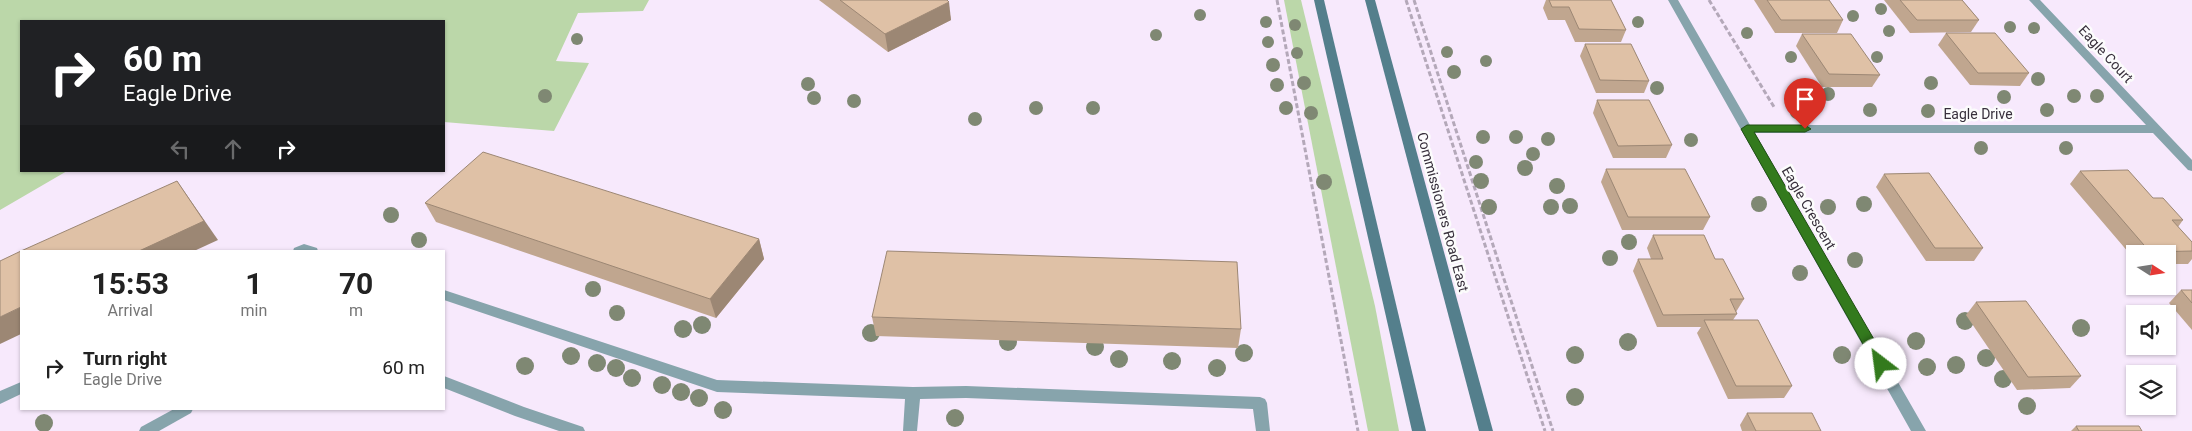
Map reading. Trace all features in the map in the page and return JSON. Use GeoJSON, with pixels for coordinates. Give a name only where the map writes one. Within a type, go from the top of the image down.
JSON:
{"type":"FeatureCollection","features":[{"type":"Feature","properties":{"kind":"main road"},"geometry":{"type":"LineString","coordinates":[[1319,0],[1419,431]]}},
{"type":"Feature","properties":{"kind":"main road","name":"Commissioners Road East"},"geometry":{"type":"LineString","coordinates":[[1370,0],[1486,431]]}},
{"type":"Feature","properties":{"kind":"street","name":"Eagle Crescent"},"geometry":{"type":"LineString","coordinates":[[1673,0],[1919,431]]}},
{"type":"Feature","properties":{"kind":"street","name":"Eagle Court"},"geometry":{"type":"LineString","coordinates":[[2034,0],[2156,129]]}},
{"type":"Feature","properties":{"kind":"street","name":"Eagle Drive"},"geometry":{"type":"LineString","coordinates":[[1747,129],[2156,129]]}},
{"type":"Feature","properties":{"kind":"street"},"geometry":{"type":"LineString","coordinates":[[2156,129],[2192,167]]}},
{"type":"Feature","properties":{"kind":"street"},"geometry":{"type":"LineString","coordinates":[[445,295],[717,386],[913,393],[966,392],[1260,403],[1263,431]]}},
{"type":"Feature","properties":{"kind":"street"},"geometry":{"type":"LineString","coordinates":[[445,382],[520,412],[578,431]]}},
{"type":"Feature","properties":{"kind":"street"},"geometry":{"type":"LineString","coordinates":[[0,398],[20,388]]}},
{"type":"Feature","properties":{"kind":"street"},"geometry":{"type":"LineString","coordinates":[[910,431],[913,393]]}},
{"type":"Feature","properties":{"kind":"street"},"geometry":{"type":"LineString","coordinates":[[146,431],[184,410]]}},
{"type":"Feature","properties":{"kind":"path"},"geometry":{"type":"LineString","coordinates":[[1277,0],[1358,431]]}},
{"type":"Feature","properties":{"kind":"path"},"geometry":{"type":"LineString","coordinates":[[1406,0],[1545,431]]}},
{"type":"Feature","properties":{"kind":"path"},"geometry":{"type":"LineString","coordinates":[[1414,0],[1553,431]]}},
{"type":"Feature","properties":{"kind":"path"},"geometry":{"type":"LineString","coordinates":[[1709,0],[1775,107],[1747,129]]}},
{"type":"Feature","properties":{"kind":"green space"},"geometry":{"type":"Polygon","coordinates":[[[0,0],[649,0],[643,11],[578,13],[556,61],[589,63],[554,131],[445,122],[445,20],[20,20],[20,172],[65,172],[0,210],[0,0]]]}},
{"type":"Feature","properties":{"kind":"green space"},"geometry":{"type":"Polygon","coordinates":[[[1284,0],[1301,0],[1375,306],[1399,431],[1368,431],[1284,0]]]}},
{"type":"Feature","properties":{"kind":"building"},"geometry":{"type":"Polygon","coordinates":[[[840,0],[947,0],[949,2],[885,34],[840,0]]]}},
{"type":"Feature","properties":{"kind":"building"},"geometry":{"type":"Polygon","coordinates":[[[1549,0],[1611,0],[1626,30],[1579,29],[1569,7],[1552,7],[1549,0]]]}},
{"type":"Feature","properties":{"kind":"building"},"geometry":{"type":"Polygon","coordinates":[[[1767,0],[1829,0],[1843,20],[1781,20],[1767,0]]]}},
{"type":"Feature","properties":{"kind":"building"},"geometry":{"type":"Polygon","coordinates":[[[1900,0],[1962,0],[1979,20],[1917,20],[1900,0]]]}},
{"type":"Feature","properties":{"kind":"building"},"geometry":{"type":"Polygon","coordinates":[[[1946,33],[1995,33],[2029,73],[1978,73],[1946,33]]]}},
{"type":"Feature","properties":{"kind":"building"},"geometry":{"type":"Polygon","coordinates":[[[1802,34],[1851,34],[1880,75],[1829,74],[1802,34]]]}},
{"type":"Feature","properties":{"kind":"building"},"geometry":{"type":"Polygon","coordinates":[[[1585,44],[1631,44],[1649,81],[1600,80],[1585,44]]]}},
{"type":"Feature","properties":{"kind":"building"},"geometry":{"type":"Polygon","coordinates":[[[1597,100],[1649,100],[1672,145],[1618,146],[1597,100]]]}},
{"type":"Feature","properties":{"kind":"building"},"geometry":{"type":"Polygon","coordinates":[[[483,152],[759,239],[710,299],[425,203],[483,152]]]}},
{"type":"Feature","properties":{"kind":"building"},"geometry":{"type":"Polygon","coordinates":[[[1606,169],[1685,169],[1710,217],[1628,217],[1606,169]]]}},
{"type":"Feature","properties":{"kind":"building"},"geometry":{"type":"Polygon","coordinates":[[[2128,170],[2153,198],[2163,198],[2183,220],[2172,220],[2192,242],[2192,251],[2176,251],[2176,245],[2144,245],[2080,171],[2128,170]]]}},
{"type":"Feature","properties":{"kind":"building"},"geometry":{"type":"Polygon","coordinates":[[[1929,173],[1983,248],[1935,248],[1884,174],[1929,173]]]}},
{"type":"Feature","properties":{"kind":"building"},"geometry":{"type":"Polygon","coordinates":[[[177,181],[204,221],[141,250],[23,250],[177,181]]]}},
{"type":"Feature","properties":{"kind":"building"},"geometry":{"type":"Polygon","coordinates":[[[1653,235],[1704,235],[1715,259],[1723,259],[1744,299],[1730,299],[1737,314],[1663,315],[1638,259],[1663,259],[1653,235]]]}},
{"type":"Feature","properties":{"kind":"building"},"geometry":{"type":"Polygon","coordinates":[[[20,251],[20,307],[0,317],[0,261],[20,251]]]}},
{"type":"Feature","properties":{"kind":"building"},"geometry":{"type":"Polygon","coordinates":[[[887,251],[1237,262],[1241,329],[872,317],[887,251]]]}},
{"type":"Feature","properties":{"kind":"building"},"geometry":{"type":"Polygon","coordinates":[[[2181,290],[2192,290],[2192,303],[2181,290]]]}},
{"type":"Feature","properties":{"kind":"building"},"geometry":{"type":"Polygon","coordinates":[[[2026,301],[2081,376],[2028,377],[1976,302],[2026,301]]]}},
{"type":"Feature","properties":{"kind":"building"},"geometry":{"type":"Polygon","coordinates":[[[1704,320],[1758,320],[1792,386],[1736,386],[1704,320]]]}},
{"type":"Feature","properties":{"kind":"building"},"geometry":{"type":"Polygon","coordinates":[[[1747,413],[1812,413],[1821,431],[1756,431],[1747,413]]]}},
{"type":"Feature","properties":{"kind":"building"},"geometry":{"type":"Polygon","coordinates":[[[2076,426],[2139,426],[2142,431],[2079,431],[2076,426]]]}},
{"type":"Feature","properties":{"kind":"route"},"geometry":{"type":"LineString","coordinates":[[1805,129],[1747,129],[1881,364]]}}]}
